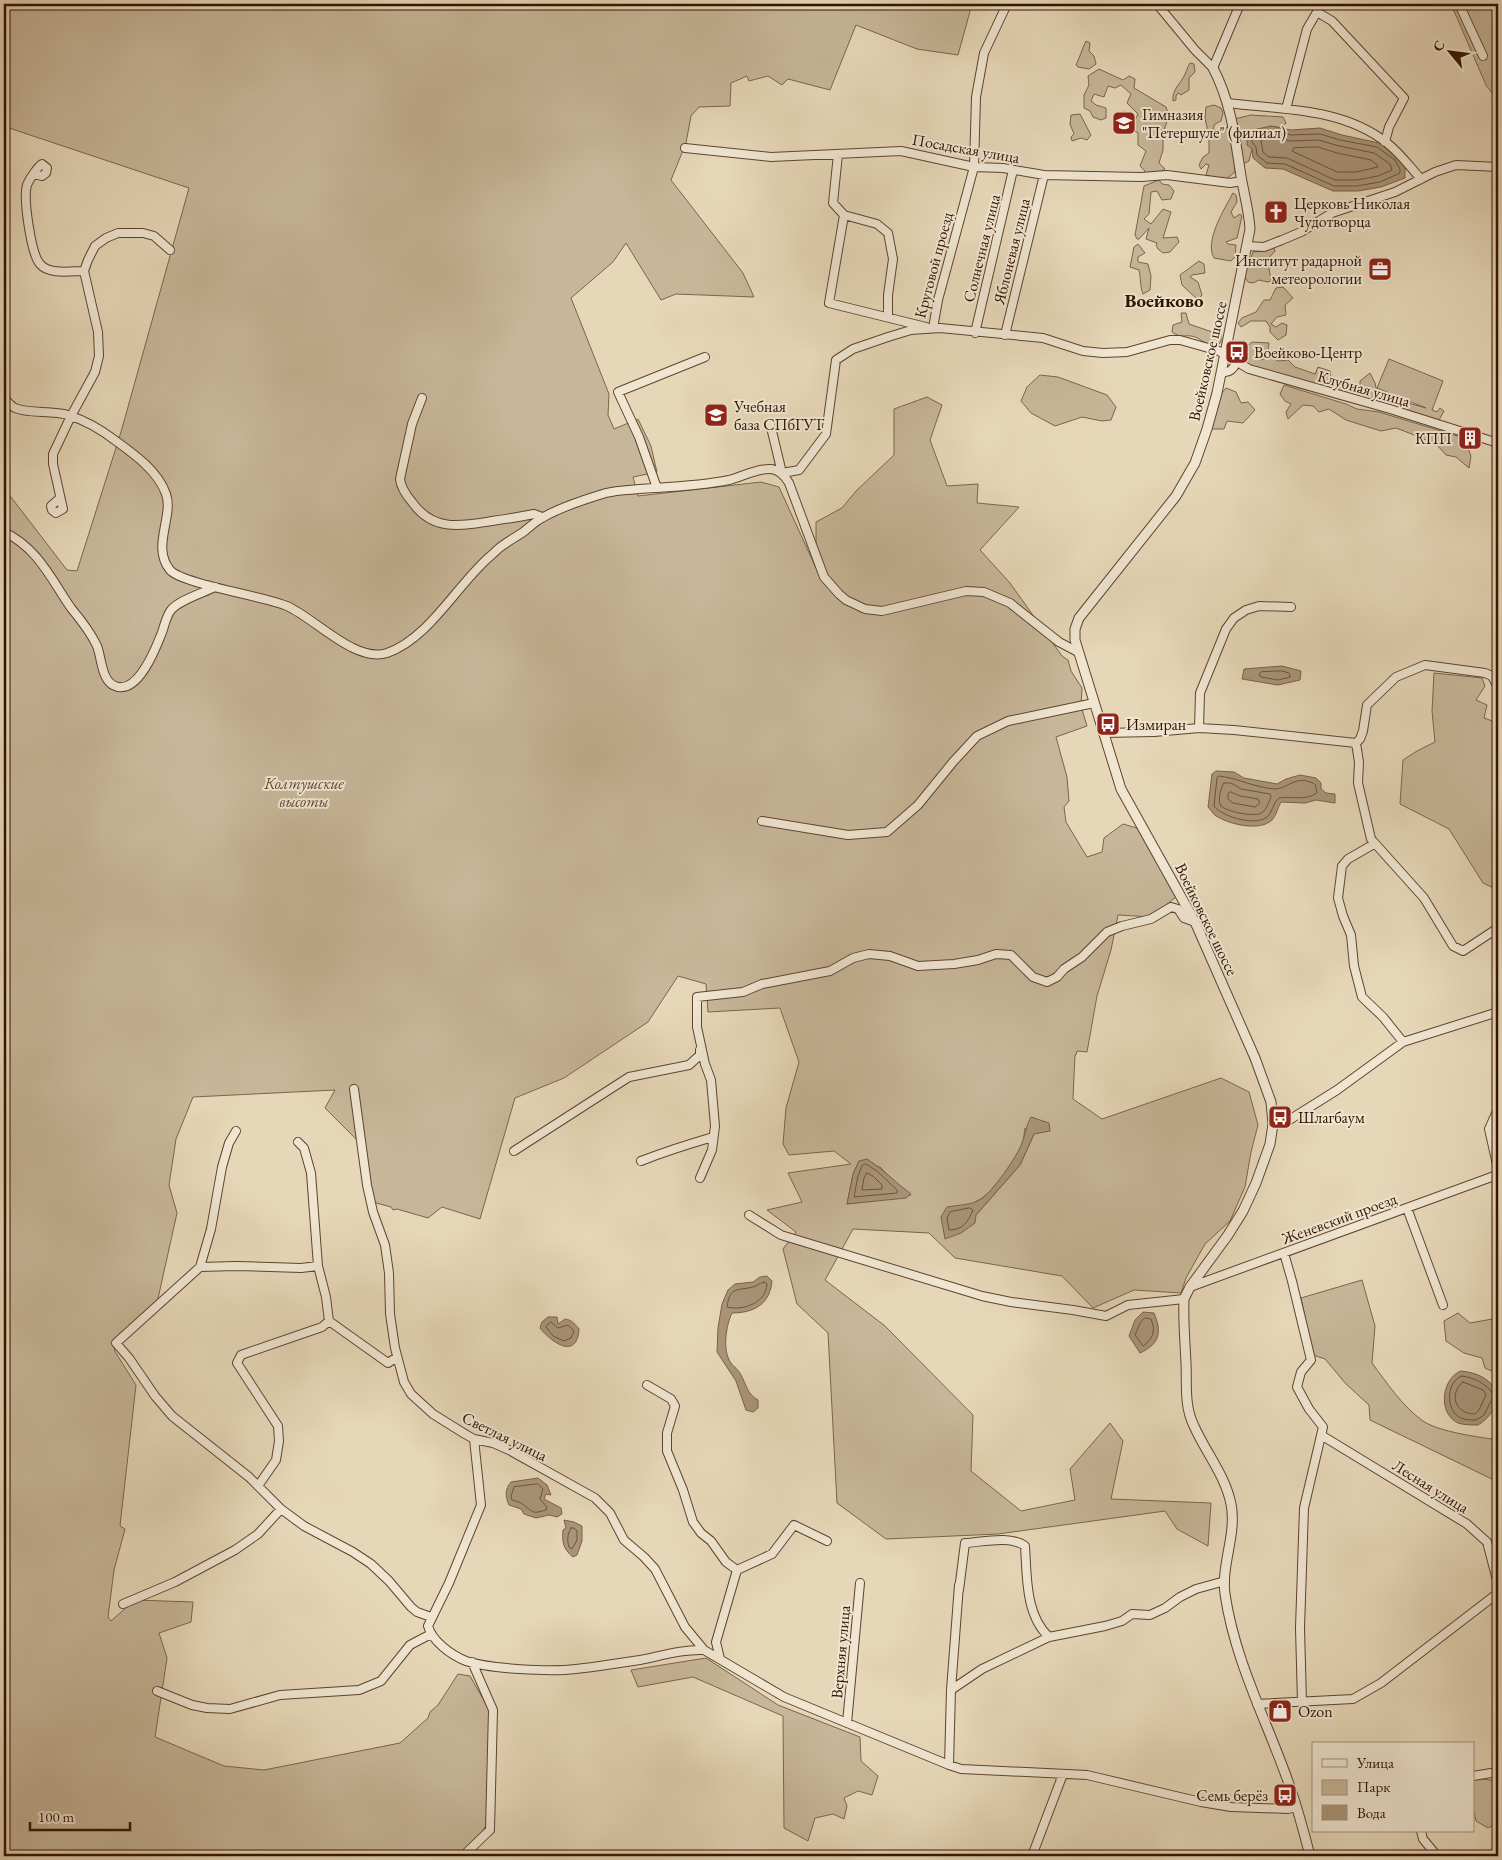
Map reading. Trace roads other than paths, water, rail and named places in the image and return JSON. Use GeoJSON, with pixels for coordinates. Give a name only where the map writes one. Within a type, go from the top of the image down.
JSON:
{"type":"FeatureCollection","features":[{"type":"Feature","properties":{"kind":"street","name":"Круговой проезд"},"geometry":{"type":"LineString","coordinates":[[888,317],[888,295],[893,259],[888,233],[877,224],[844,215],[828,303],[933,328],[938,300],[974,167],[976,97],[984,53],[1007,4]]}},
{"type":"Feature","properties":{"kind":"street"},"geometry":{"type":"LineString","coordinates":[[1161,5],[1188,42],[1213,68],[1240,4]]}},
{"type":"Feature","properties":{"kind":"street"},"geometry":{"type":"LineString","coordinates":[[1459,4],[1483,56]]}},
{"type":"Feature","properties":{"kind":"street"},"geometry":{"type":"LineString","coordinates":[[1286,109],[1307,30],[1317,12],[1332,21],[1404,98],[1389,128],[1386,142]]}},
{"type":"Feature","properties":{"kind":"street","name":"Воейковское шоссе"},"geometry":{"type":"LineString","coordinates":[[1213,68],[1221,84],[1233,121],[1242,181],[1249,212],[1250,229],[1222,372],[1207,429],[1195,462],[1176,496],[1079,618],[1075,629],[1075,640],[1121,789],[1195,922],[1255,1058],[1271,1102],[1273,1124],[1270,1144],[1256,1183],[1243,1211],[1228,1236],[1190,1287],[1184,1299],[1187,1403],[1193,1425],[1226,1486],[1231,1506],[1231,1539],[1225,1593],[1237,1647],[1244,1673],[1294,1803],[1310,1856]]}},
{"type":"Feature","properties":{"kind":"street"},"geometry":{"type":"LineString","coordinates":[[1228,103],[1316,112],[1340,119],[1386,142],[1422,179]]}},
{"type":"Feature","properties":{"kind":"street","name":"Посадская улица"},"geometry":{"type":"LineString","coordinates":[[685,148],[771,157],[901,150],[974,167],[1044,175],[1141,178],[1167,175],[1230,183],[1242,181]]}},
{"type":"Feature","properties":{"kind":"street"},"geometry":{"type":"LineString","coordinates":[[838,154],[833,203],[844,215]]}},
{"type":"Feature","properties":{"kind":"street"},"geometry":{"type":"LineString","coordinates":[[1248,246],[1264,247],[1282,240],[1336,211],[1395,192],[1435,172],[1456,166],[1496,168]]}},
{"type":"Feature","properties":{"kind":"street","name":"Солнечная улица"},"geometry":{"type":"LineString","coordinates":[[975,332],[1013,170]]}},
{"type":"Feature","properties":{"kind":"street"},"geometry":{"type":"LineString","coordinates":[[34,174],[27,184],[26,199],[35,254],[40,263],[51,270],[84,272]]}},
{"type":"Feature","properties":{"kind":"street","name":"Яблоневая улица"},"geometry":{"type":"LineString","coordinates":[[1005,335],[1044,175]]}},
{"type":"Feature","properties":{"kind":"street"},"geometry":{"type":"LineString","coordinates":[[60,498],[53,464],[53,454],[95,372],[99,356],[98,332],[84,272],[96,246],[106,238],[118,233],[143,233],[154,236],[170,250]]}},
{"type":"Feature","properties":{"kind":"street"},"geometry":{"type":"LineString","coordinates":[[4,398],[14,408],[71,416],[117,442],[144,463],[159,480],[167,495],[168,502],[162,537],[166,564],[175,576],[288,606],[305,615],[355,650],[365,654],[378,654],[399,647],[413,638],[431,621],[479,566],[502,545],[525,531],[542,517],[609,492],[712,483],[730,480],[764,469],[774,469],[782,473],[799,470],[826,434],[836,360],[853,349],[911,330],[933,328],[1005,335]]}},
{"type":"Feature","properties":{"kind":"street","name":"Клубная улица"},"geometry":{"type":"LineString","coordinates":[[1005,335],[1043,338],[1083,351],[1103,353],[1127,352],[1170,340],[1191,342],[1224,354],[1236,363],[1249,369],[1498,442]]}},
{"type":"Feature","properties":{"kind":"street"},"geometry":{"type":"LineString","coordinates":[[657,488],[639,437],[618,392],[705,357]]}},
{"type":"Feature","properties":{"kind":"street"},"geometry":{"type":"LineString","coordinates":[[1222,372],[1228,373],[1236,363]]}},
{"type":"Feature","properties":{"kind":"street"},"geometry":{"type":"LineString","coordinates":[[422,398],[412,424],[400,479],[401,486],[421,513],[444,525],[478,524],[534,514],[542,517]]}},
{"type":"Feature","properties":{"kind":"street"},"geometry":{"type":"LineString","coordinates":[[770,423],[782,473],[789,484],[824,577],[838,594],[846,600],[865,609],[882,611],[966,591],[984,592],[1010,603],[1059,642],[1078,652]]}},
{"type":"Feature","properties":{"kind":"street"},"geometry":{"type":"LineString","coordinates":[[4,532],[15,537],[29,548],[45,568],[91,634],[98,648],[107,679],[112,685],[120,688],[130,686],[140,676],[156,646],[170,610],[180,603],[215,587]]}},
{"type":"Feature","properties":{"kind":"street"},"geometry":{"type":"LineString","coordinates":[[1199,728],[1200,693],[1226,629],[1234,618],[1246,610],[1259,606],[1291,608]]}},
{"type":"Feature","properties":{"kind":"street"},"geometry":{"type":"LineString","coordinates":[[1356,744],[1360,740],[1363,731],[1368,704],[1396,677],[1424,665],[1485,673],[1492,676],[1498,687]]}},
{"type":"Feature","properties":{"kind":"street"},"geometry":{"type":"LineString","coordinates":[[762,822],[848,835],[887,832],[918,806],[953,762],[977,736],[1008,721],[1094,703]]}},
{"type":"Feature","properties":{"kind":"street"},"geometry":{"type":"LineString","coordinates":[[1103,733],[1154,732],[1199,728],[1234,730],[1356,744]]}},
{"type":"Feature","properties":{"kind":"street"},"geometry":{"type":"LineString","coordinates":[[1356,744],[1359,762],[1358,783],[1371,839],[1374,844],[1424,898],[1453,946],[1463,951],[1498,928]]}},
{"type":"Feature","properties":{"kind":"street"},"geometry":{"type":"LineString","coordinates":[[1374,844],[1348,859],[1342,866],[1338,898],[1351,935],[1354,966],[1362,997],[1383,1017],[1403,1042]]}},
{"type":"Feature","properties":{"kind":"street"},"geometry":{"type":"LineString","coordinates":[[700,1178],[712,1150],[715,1126],[711,1080],[705,1064],[697,1027],[697,997],[743,992],[762,984],[830,971],[853,958],[869,954],[890,956],[918,966],[954,964],[978,960],[996,954],[1011,955],[1033,977],[1047,982],[1057,977],[1064,968],[1082,958],[1107,932],[1122,926],[1151,919],[1172,907],[1178,909],[1184,918],[1195,922]]}},
{"type":"Feature","properties":{"kind":"street"},"geometry":{"type":"LineString","coordinates":[[1273,1124],[1286,1122],[1336,1090],[1403,1042],[1498,1012]]}},
{"type":"Feature","properties":{"kind":"street"},"geometry":{"type":"LineString","coordinates":[[514,1152],[630,1077],[690,1065],[700,1055],[701,1048]]}},
{"type":"Feature","properties":{"kind":"street","name":"Светлая улица"},"geometry":{"type":"LineString","coordinates":[[354,1090],[367,1185],[373,1212],[385,1245],[388,1263],[390,1314],[397,1357],[404,1382],[411,1394],[434,1414],[474,1439],[493,1443],[509,1450],[595,1498],[610,1513],[624,1540],[644,1557],[654,1569],[685,1627],[704,1650]]}},
{"type":"Feature","properties":{"kind":"street"},"geometry":{"type":"LineString","coordinates":[[1498,1109],[1489,1129],[1498,1169]]}},
{"type":"Feature","properties":{"kind":"street"},"geometry":{"type":"LineString","coordinates":[[236,1131],[229,1143],[222,1167],[210,1229],[200,1267],[116,1343],[172,1416],[258,1486],[281,1509],[304,1526],[353,1552],[371,1564],[389,1580],[411,1607],[417,1612],[432,1617]]}},
{"type":"Feature","properties":{"kind":"street"},"geometry":{"type":"LineString","coordinates":[[641,1161],[713,1137]]}},
{"type":"Feature","properties":{"kind":"street"},"geometry":{"type":"LineString","coordinates":[[298,1142],[304,1148],[311,1173],[318,1266],[326,1297],[329,1320],[388,1363],[397,1357]]}},
{"type":"Feature","properties":{"kind":"street","name":"Женевский проезд"},"geometry":{"type":"LineString","coordinates":[[1190,1287],[1494,1176],[1498,1178]]}},
{"type":"Feature","properties":{"kind":"street"},"geometry":{"type":"LineString","coordinates":[[1408,1208],[1443,1305]]}},
{"type":"Feature","properties":{"kind":"street"},"geometry":{"type":"LineString","coordinates":[[750,1215],[781,1234],[982,1296],[1011,1302],[1106,1316],[1128,1305],[1184,1299]]}},
{"type":"Feature","properties":{"kind":"street"},"geometry":{"type":"LineString","coordinates":[[1284,1253],[1311,1360],[1301,1372],[1297,1387],[1309,1410],[1323,1427],[1304,1508],[1300,1628],[1302,1702]]}},
{"type":"Feature","properties":{"kind":"street"},"geometry":{"type":"LineString","coordinates":[[200,1267],[301,1268],[318,1266]]}},
{"type":"Feature","properties":{"kind":"street"},"geometry":{"type":"LineString","coordinates":[[258,1486],[276,1460],[279,1441],[278,1426],[237,1363],[242,1355],[322,1327],[329,1320]]}},
{"type":"Feature","properties":{"kind":"street"},"geometry":{"type":"LineString","coordinates":[[647,1385],[671,1399],[676,1406],[667,1434],[667,1451],[683,1490],[693,1522],[711,1541],[726,1562],[737,1570]]}},
{"type":"Feature","properties":{"kind":"street","name":"Лесная улица"},"geometry":{"type":"LineString","coordinates":[[1321,1435],[1467,1524],[1486,1542],[1498,1584]]}},
{"type":"Feature","properties":{"kind":"street"},"geometry":{"type":"LineString","coordinates":[[474,1439],[481,1505],[449,1583],[428,1626],[430,1634],[455,1655],[472,1662],[505,1668],[576,1669],[640,1660],[688,1650],[704,1650],[784,1697],[961,1769],[1087,1775],[1201,1802],[1231,1807],[1288,1809],[1294,1803]]}},
{"type":"Feature","properties":{"kind":"street"},"geometry":{"type":"LineString","coordinates":[[123,1604],[175,1582],[235,1550],[258,1534],[281,1509]]}},
{"type":"Feature","properties":{"kind":"street"},"geometry":{"type":"LineString","coordinates":[[720,1659],[716,1642],[737,1570],[772,1554],[794,1525],[827,1541]]}},
{"type":"Feature","properties":{"kind":"street"},"geometry":{"type":"LineString","coordinates":[[949,1765],[951,1690],[959,1587],[965,1542],[1004,1540],[1021,1542],[1026,1546],[1026,1582],[1036,1618],[1049,1637]]}},
{"type":"Feature","properties":{"kind":"street"},"geometry":{"type":"LineString","coordinates":[[951,1690],[982,1669],[1049,1637],[1105,1626],[1122,1621],[1132,1614],[1150,1615],[1196,1589],[1225,1582]]}},
{"type":"Feature","properties":{"kind":"street","name":"Верхняя улица"},"geometry":{"type":"LineString","coordinates":[[847,1723],[860,1583]]}},
{"type":"Feature","properties":{"kind":"street"},"geometry":{"type":"LineString","coordinates":[[1257,1704],[1353,1700],[1381,1683],[1498,1593]]}},
{"type":"Feature","properties":{"kind":"street"},"geometry":{"type":"LineString","coordinates":[[157,1691],[192,1705],[230,1709],[280,1695],[359,1690],[381,1681],[410,1645],[430,1634]]}},
{"type":"Feature","properties":{"kind":"street"},"geometry":{"type":"LineString","coordinates":[[704,1650],[716,1642]]}},
{"type":"Feature","properties":{"kind":"street"},"geometry":{"type":"LineString","coordinates":[[463,1856],[490,1830],[492,1710],[472,1662]]}},
{"type":"Feature","properties":{"kind":"street"},"geometry":{"type":"LineString","coordinates":[[1474,1776],[1491,1773],[1498,1774]]}},
{"type":"Feature","properties":{"kind":"street"},"geometry":{"type":"LineString","coordinates":[[1032,1856],[1063,1774]]}},
{"type":"Feature","properties":{"kind":"street"},"geometry":{"type":"LineString","coordinates":[[1421,1832],[1423,1839],[1437,1856]]}},
{"type":"Feature","properties":{"kind":"water"},"geometry":{"type":"Polygon","coordinates":[[[1271,126],[1291,130],[1320,128],[1379,143],[1399,157],[1405,168],[1405,178],[1381,187],[1358,191],[1333,191],[1283,169],[1265,168],[1253,158],[1252,149],[1247,145],[1247,134],[1253,130],[1271,126]]]}},
{"type":"Feature","properties":{"kind":"water"},"geometry":{"type":"Polygon","coordinates":[[[1282,666],[1301,671],[1300,680],[1278,685],[1242,679],[1244,669],[1282,666]]]}},
{"type":"Feature","properties":{"kind":"water"},"geometry":{"type":"Polygon","coordinates":[[[1216,771],[1234,772],[1244,778],[1277,784],[1300,775],[1316,778],[1321,783],[1321,789],[1326,793],[1335,794],[1335,803],[1316,800],[1305,803],[1281,802],[1272,820],[1266,824],[1244,826],[1228,822],[1216,816],[1208,807],[1212,774],[1216,771]]]}},
{"type":"Feature","properties":{"kind":"water"},"geometry":{"type":"Polygon","coordinates":[[[1031,1117],[1049,1123],[1050,1131],[1034,1134],[1020,1165],[976,1215],[975,1223],[961,1233],[945,1239],[941,1217],[947,1207],[969,1204],[986,1195],[1020,1149],[1031,1117]]]}},
{"type":"Feature","properties":{"kind":"water"},"geometry":{"type":"Polygon","coordinates":[[[867,1159],[911,1194],[906,1198],[847,1204],[853,1174],[859,1161],[867,1159]]]}},
{"type":"Feature","properties":{"kind":"water"},"geometry":{"type":"Polygon","coordinates":[[[767,1276],[772,1281],[768,1296],[760,1306],[754,1309],[732,1313],[726,1338],[728,1358],[740,1373],[749,1392],[758,1400],[758,1408],[753,1412],[746,1410],[736,1381],[717,1352],[718,1328],[722,1304],[728,1290],[735,1284],[753,1282],[760,1277],[767,1276]]]}},
{"type":"Feature","properties":{"kind":"water"},"geometry":{"type":"Polygon","coordinates":[[[1143,1312],[1154,1313],[1158,1326],[1158,1337],[1152,1346],[1140,1353],[1129,1336],[1135,1320],[1143,1312]]]}},
{"type":"Feature","properties":{"kind":"water"},"geometry":{"type":"Polygon","coordinates":[[[548,1317],[557,1317],[558,1324],[565,1319],[575,1324],[579,1329],[574,1344],[563,1346],[550,1339],[540,1328],[542,1322],[548,1317]]]}},
{"type":"Feature","properties":{"kind":"water"},"geometry":{"type":"Polygon","coordinates":[[[1461,1371],[1482,1377],[1498,1393],[1492,1412],[1478,1425],[1458,1423],[1447,1412],[1444,1396],[1446,1388],[1455,1375],[1461,1371]]]}},
{"type":"Feature","properties":{"kind":"water"},"geometry":{"type":"Polygon","coordinates":[[[538,1478],[547,1485],[551,1495],[546,1494],[544,1499],[561,1508],[562,1514],[557,1517],[549,1515],[536,1518],[524,1514],[521,1509],[509,1505],[506,1493],[511,1482],[538,1478]]]}},
{"type":"Feature","properties":{"kind":"water"},"geometry":{"type":"Polygon","coordinates":[[[564,1520],[582,1526],[582,1541],[577,1555],[573,1557],[564,1545],[563,1530],[566,1528],[564,1520]]]}},
{"type":"Feature","properties":{"kind":"place","name":"Гимназия \"Петершуле\" (филиал)"},"geometry":{"type":"Point","coordinates":[1124,123]}},
{"type":"Feature","properties":{"kind":"place","name":"Церковь Николая Чудотворца"},"geometry":{"type":"Point","coordinates":[1276,212]}},
{"type":"Feature","properties":{"kind":"place","name":"Институт радарной метеорологии"},"geometry":{"type":"Point","coordinates":[1380,269]}},
{"type":"Feature","properties":{"kind":"place","name":"Воейково-Центр"},"geometry":{"type":"Point","coordinates":[1237,352]}},
{"type":"Feature","properties":{"kind":"place","name":"Учебная база СПбГУТ"},"geometry":{"type":"Point","coordinates":[716,415]}},
{"type":"Feature","properties":{"kind":"place","name":"КПП"},"geometry":{"type":"Point","coordinates":[1470,438]}},
{"type":"Feature","properties":{"kind":"place","name":"Измиран"},"geometry":{"type":"Point","coordinates":[1108,724]}},
{"type":"Feature","properties":{"kind":"place","name":"Шлагбаум"},"geometry":{"type":"Point","coordinates":[1280,1117]}},
{"type":"Feature","properties":{"kind":"place","name":"Ozon"},"geometry":{"type":"Point","coordinates":[1280,1711]}},
{"type":"Feature","properties":{"kind":"place","name":"Семь берёз"},"geometry":{"type":"Point","coordinates":[1285,1795]}},
{"type":"Feature","properties":{"kind":"district","name":"Воейково"},"geometry":{"type":"Point","coordinates":[1164,300]}},
{"type":"Feature","properties":{"kind":"park label","name":"Колтушские высоты"},"geometry":{"type":"Point","coordinates":[304,792]}}]}
